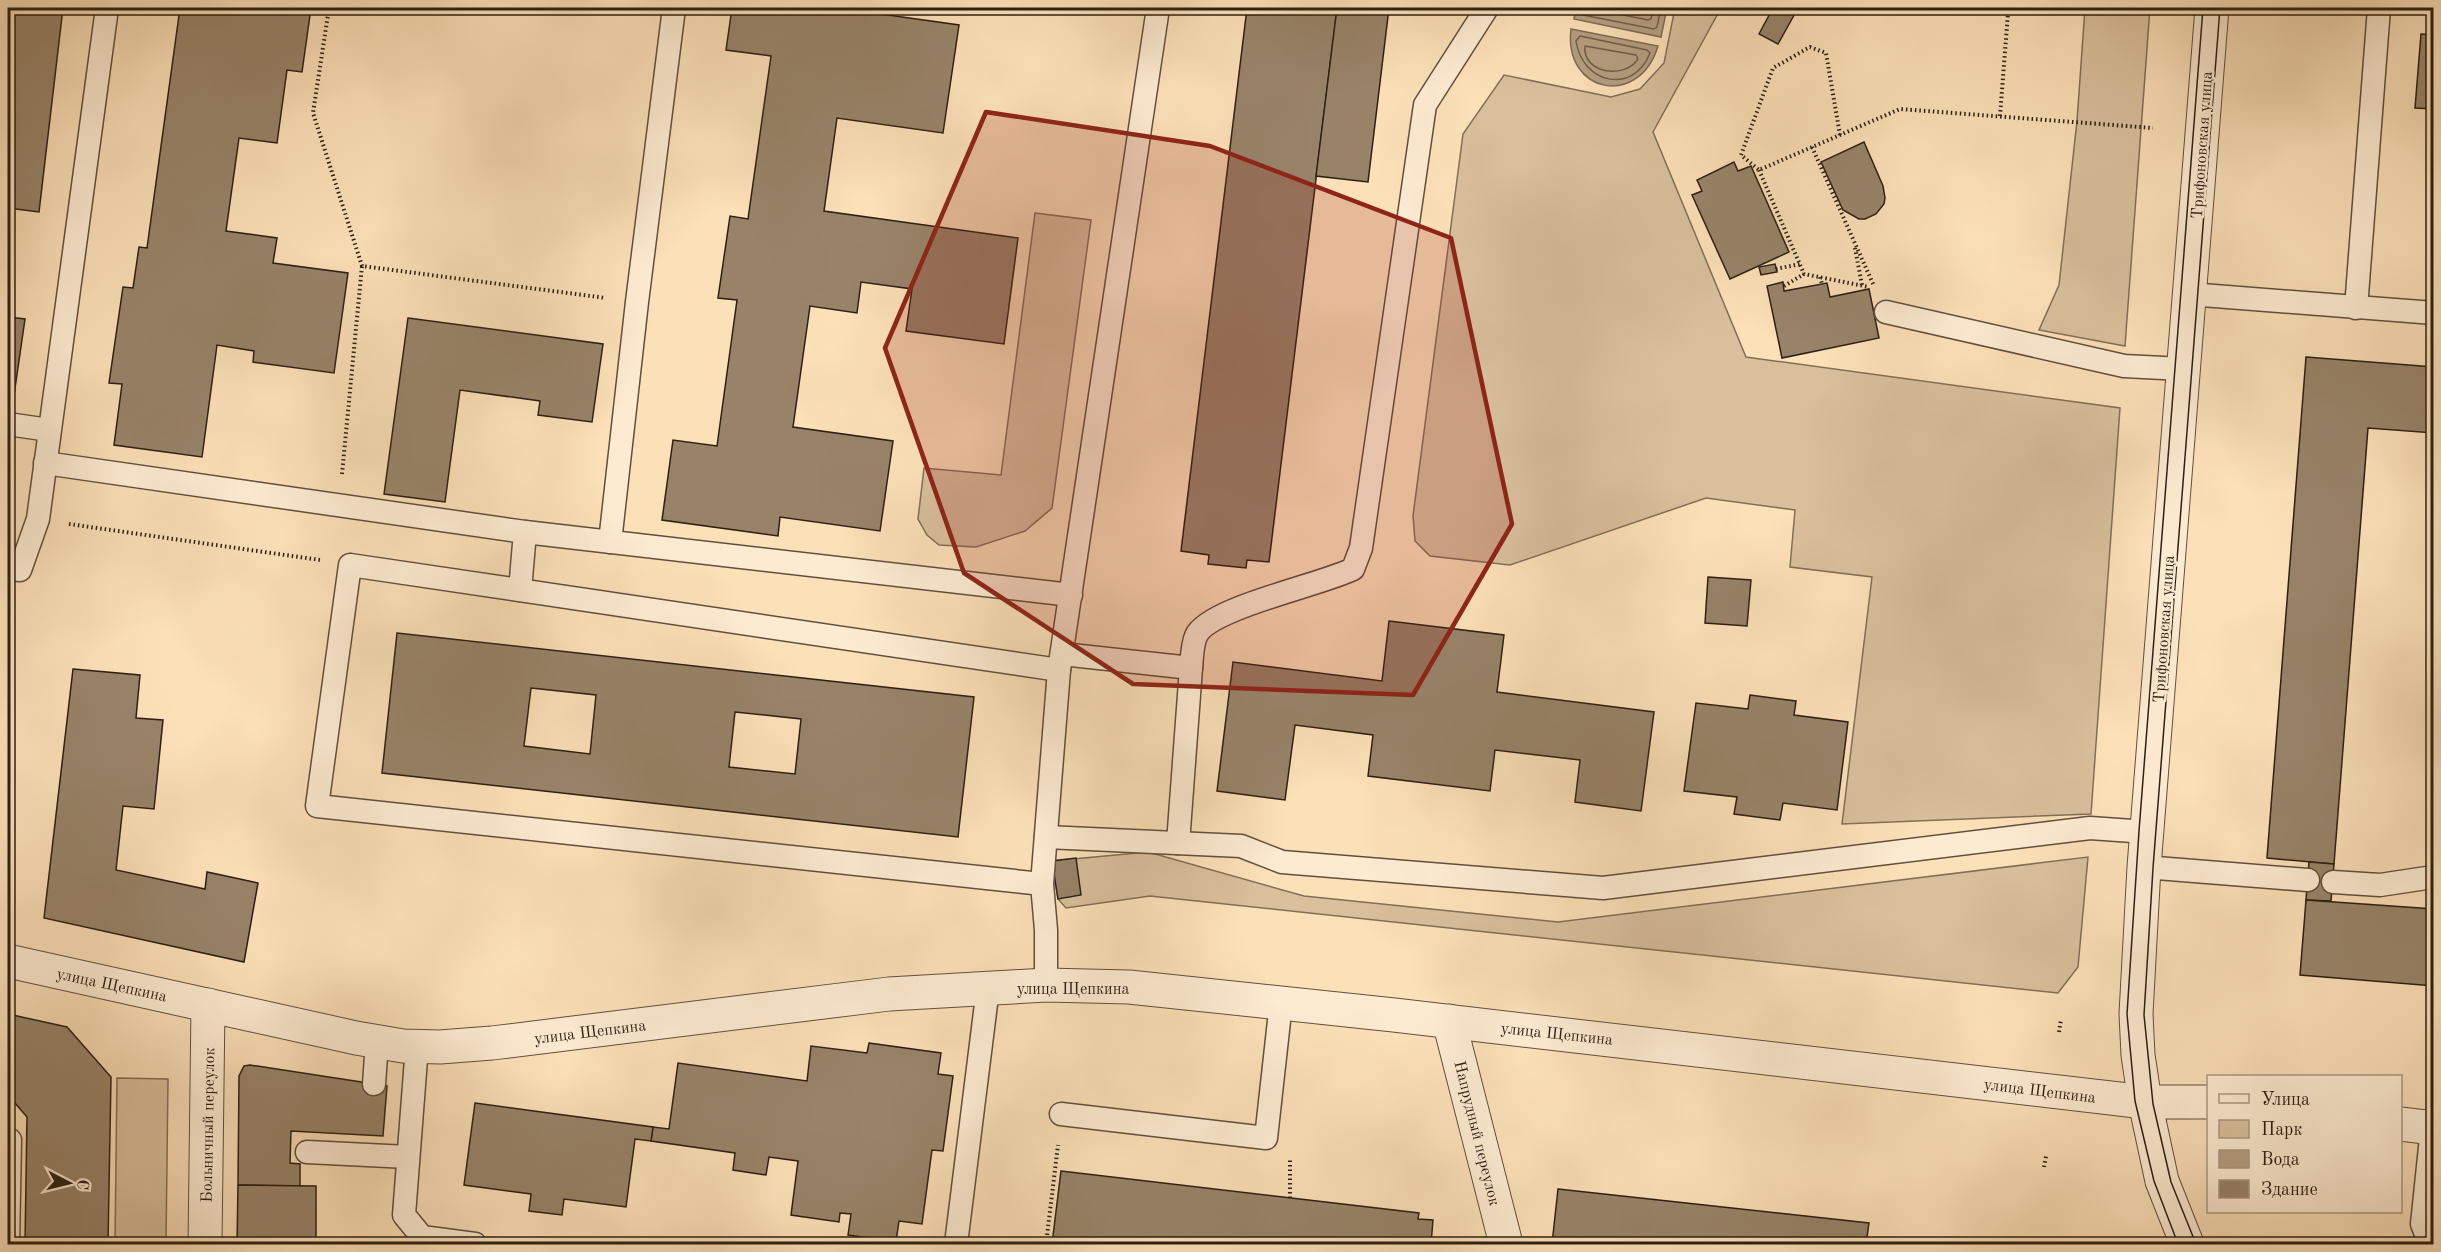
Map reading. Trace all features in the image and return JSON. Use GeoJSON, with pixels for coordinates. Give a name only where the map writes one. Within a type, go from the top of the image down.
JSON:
{"type":"FeatureCollection","features":[{"type":"Feature","properties":{"kind":"street","name":"Трифоновская улица"},"geometry":{"type":"LineString","coordinates":[[2187,1245],[2163,1181],[2145,1102],[2138,1055],[2136,1014],[2144,867],[2211,8]]}},
{"type":"Feature","properties":{"kind":"street","name":"улица Щепкина"},"geometry":{"type":"LineString","coordinates":[[8,961],[377,1042],[417,1046],[440,1047],[492,1043],[890,994],[1046,986],[1129,987],[1449,1021],[2145,1102],[2207,1102]]}},
{"type":"Feature","properties":{"kind":"street","name":"Больничный переулок"},"geometry":{"type":"LineString","coordinates":[[205,1245],[208,1005]]}},
{"type":"Feature","properties":{"kind":"street","name":"Напрудный переулок"},"geometry":{"type":"LineString","coordinates":[[1449,1021],[1506,1245]]}},
{"type":"Feature","properties":{"kind":"lane"},"geometry":{"type":"LineString","coordinates":[[8,569],[20,570],[38,519],[107,8]]}},
{"type":"Feature","properties":{"kind":"lane"},"geometry":{"type":"LineString","coordinates":[[610,542],[674,8]]}},
{"type":"Feature","properties":{"kind":"lane"},"geometry":{"type":"LineString","coordinates":[[1046,986],[1046,930],[1042,885],[1060,662],[1158,8]]}},
{"type":"Feature","properties":{"kind":"lane"},"geometry":{"type":"LineString","coordinates":[[1178,843],[1191,668],[1196,634],[1228,610],[1334,578],[1353,569],[1361,548],[1425,105],[1487,8]]}},
{"type":"Feature","properties":{"kind":"lane"},"geometry":{"type":"LineString","coordinates":[[2356,308],[2379,8]]}},
{"type":"Feature","properties":{"kind":"lane"},"geometry":{"type":"LineString","coordinates":[[2189,294],[2433,313]]}},
{"type":"Feature","properties":{"kind":"lane"},"geometry":{"type":"LineString","coordinates":[[1886,312],[2124,366],[2183,369]]}},
{"type":"Feature","properties":{"kind":"lane"},"geometry":{"type":"LineString","coordinates":[[8,424],[49,430]]}},
{"type":"Feature","properties":{"kind":"lane"},"geometry":{"type":"LineString","coordinates":[[45,463],[525,532],[1071,595]]}},
{"type":"Feature","properties":{"kind":"lane"},"geometry":{"type":"LineString","coordinates":[[520,590],[525,532]]}},
{"type":"Feature","properties":{"kind":"lane"},"geometry":{"type":"LineString","coordinates":[[1042,885],[317,806],[350,565],[1060,662],[1191,668]]}},
{"type":"Feature","properties":{"kind":"lane"},"geometry":{"type":"LineString","coordinates":[[1046,837],[1241,846],[1282,861],[1603,888],[2090,828],[2147,832]]}},
{"type":"Feature","properties":{"kind":"lane"},"geometry":{"type":"LineString","coordinates":[[2144,867],[2308,880]]}},
{"type":"Feature","properties":{"kind":"lane"},"geometry":{"type":"LineString","coordinates":[[2333,882],[2380,885],[2433,877],[2433,870]]}},
{"type":"Feature","properties":{"kind":"lane"},"geometry":{"type":"LineString","coordinates":[[956,1245],[988,988]]}},
{"type":"Feature","properties":{"kind":"lane"},"geometry":{"type":"LineString","coordinates":[[1061,1114],[1266,1138],[1281,1003]]}},
{"type":"Feature","properties":{"kind":"lane"},"geometry":{"type":"LineString","coordinates":[[374,1084],[377,1042]]}},
{"type":"Feature","properties":{"kind":"lane"},"geometry":{"type":"LineString","coordinates":[[417,1046],[404,1215],[422,1237],[475,1245]]}},
{"type":"Feature","properties":{"kind":"lane"},"geometry":{"type":"LineString","coordinates":[[2422,1127],[2422,1224],[2430,1245]]}},
{"type":"Feature","properties":{"kind":"lane"},"geometry":{"type":"LineString","coordinates":[[8,1140],[10,1140],[8,1245]]}},
{"type":"Feature","properties":{"kind":"lane"},"geometry":{"type":"LineString","coordinates":[[307,1152],[368,1145],[408,1157]]}},
{"type":"Feature","properties":{"kind":"path"},"geometry":{"type":"LineString","coordinates":[[329,8],[313,113],[362,266],[339,504]]}},
{"type":"Feature","properties":{"kind":"path"},"geometry":{"type":"LineString","coordinates":[[2000,116],[2008,13]]}},
{"type":"Feature","properties":{"kind":"path"},"geometry":{"type":"LineString","coordinates":[[1804,274],[1759,170],[1741,154],[1773,68],[1810,47],[1826,53],[1840,135]]}},
{"type":"Feature","properties":{"kind":"path"},"geometry":{"type":"LineString","coordinates":[[1759,170],[1900,109],[2153,128]]}},
{"type":"Feature","properties":{"kind":"path"},"geometry":{"type":"LineString","coordinates":[[1784,286],[1804,274],[1862,288],[1875,288],[1812,147]]}},
{"type":"Feature","properties":{"kind":"path"},"geometry":{"type":"LineString","coordinates":[[1854,242],[1862,288]]}},
{"type":"Feature","properties":{"kind":"path"},"geometry":{"type":"LineString","coordinates":[[1776,269],[1800,264]]}},
{"type":"Feature","properties":{"kind":"path"},"geometry":{"type":"LineString","coordinates":[[362,266],[637,302]]}},
{"type":"Feature","properties":{"kind":"path"},"geometry":{"type":"LineString","coordinates":[[1820,277],[1822,284]]}},
{"type":"Feature","properties":{"kind":"path"},"geometry":{"type":"LineString","coordinates":[[38,519],[350,565]]}},
{"type":"Feature","properties":{"kind":"path"},"geometry":{"type":"LineString","coordinates":[[2059,1032],[2061,1019]]}},
{"type":"Feature","properties":{"kind":"path"},"geometry":{"type":"LineString","coordinates":[[1046,1245],[1061,1114]]}},
{"type":"Feature","properties":{"kind":"path"},"geometry":{"type":"LineString","coordinates":[[2044,1167],[2046,1156]]}},
{"type":"Feature","properties":{"kind":"highlighted area"},"geometry":{"type":"Polygon","coordinates":[[[986,112],[1210,146],[1451,238],[1512,524],[1413,695],[1133,684],[964,573],[885,348],[986,112]]]}},
{"type":"Feature","properties":{"kind":"green space"},"geometry":{"type":"Polygon","coordinates":[[[1675,8],[1721,8],[1653,132],[1746,357],[2120,408],[2091,814],[1842,824],[1872,577],[1790,567],[1795,510],[1706,498],[1510,565],[1430,556],[1415,541],[1413,516],[1463,134],[1504,75],[1611,97],[1640,89],[1664,63],[1675,8]]]}},
{"type":"Feature","properties":{"kind":"green space"},"geometry":{"type":"Polygon","coordinates":[[[2085,8],[2150,8],[2125,346],[2039,330],[2059,285],[2077,121],[2085,8]]]}},
{"type":"Feature","properties":{"kind":"green space"},"geometry":{"type":"Polygon","coordinates":[[[1035,213],[1091,220],[1052,508],[1025,531],[976,547],[939,545],[927,535],[918,519],[924,468],[1001,475],[1035,213]]]}},
{"type":"Feature","properties":{"kind":"green space"},"geometry":{"type":"Polygon","coordinates":[[[1148,852],[1304,896],[1558,922],[2088,857],[2078,967],[2058,993],[1150,896],[1066,908],[1058,899],[1052,861],[1148,852]]]}},
{"type":"Feature","properties":{"kind":"green space"},"geometry":{"type":"Polygon","coordinates":[[[117,1078],[168,1079],[166,1244],[115,1244],[117,1078]]]}},
{"type":"Feature","properties":{"kind":"water"},"geometry":{"type":"Polygon","coordinates":[[[1576,8],[1667,8],[1661,37],[1574,19],[1576,8]]]}},
{"type":"Feature","properties":{"kind":"water"},"geometry":{"type":"Polygon","coordinates":[[[1571,29],[1658,46],[1648,66],[1635,79],[1620,85],[1604,85],[1590,79],[1579,68],[1572,51],[1571,29]]]}},
{"type":"Feature","properties":{"kind":"building"},"geometry":{"type":"Polygon","coordinates":[[[8,8],[63,8],[39,212],[8,208],[8,8]]]}},
{"type":"Feature","properties":{"kind":"building"},"geometry":{"type":"Polygon","coordinates":[[[180,8],[311,8],[302,72],[287,70],[277,143],[239,138],[226,231],[277,238],[273,263],[348,273],[334,373],[253,362],[254,351],[217,345],[202,457],[114,445],[122,384],[109,383],[123,287],[133,288],[139,247],[147,248],[180,8]]]}},
{"type":"Feature","properties":{"kind":"building"},"geometry":{"type":"Polygon","coordinates":[[[732,8],[853,8],[852,10],[959,25],[943,133],[837,118],[824,211],[1018,238],[1004,344],[906,331],[912,289],[861,282],[857,313],[810,306],[793,427],[893,441],[880,531],[780,517],[778,536],[662,520],[673,440],[717,446],[737,300],[718,298],[730,216],[748,219],[771,56],[726,50],[732,8]]]}},
{"type":"Feature","properties":{"kind":"building"},"geometry":{"type":"Polygon","coordinates":[[[1247,8],[1337,8],[1269,562],[1247,560],[1246,568],[1208,564],[1209,555],[1181,551],[1247,8]]]}},
{"type":"Feature","properties":{"kind":"building"},"geometry":{"type":"Polygon","coordinates":[[[1337,8],[1389,8],[1368,182],[1316,176],[1337,8]]]}},
{"type":"Feature","properties":{"kind":"building"},"geometry":{"type":"Polygon","coordinates":[[[1773,8],[1798,8],[1778,44],[1759,34],[1773,8]]]}},
{"type":"Feature","properties":{"kind":"building"},"geometry":{"type":"Polygon","coordinates":[[[2421,34],[2434,35],[2434,109],[2415,108],[2421,34]]]}},
{"type":"Feature","properties":{"kind":"building"},"geometry":{"type":"Polygon","coordinates":[[[1864,142],[1883,186],[1885,198],[1884,204],[1876,214],[1859,219],[1843,210],[1821,162],[1864,142]]]}},
{"type":"Feature","properties":{"kind":"building"},"geometry":{"type":"Polygon","coordinates":[[[1734,162],[1738,171],[1751,166],[1789,252],[1730,279],[1692,195],[1702,191],[1697,180],[1734,162]]]}},
{"type":"Feature","properties":{"kind":"building"},"geometry":{"type":"Polygon","coordinates":[[[1775,264],[1777,272],[1761,275],[1759,267],[1775,264]]]}},
{"type":"Feature","properties":{"kind":"building"},"geometry":{"type":"Polygon","coordinates":[[[1783,282],[1784,291],[1827,283],[1830,297],[1869,289],[1879,338],[1782,358],[1767,286],[1783,282]]]}},
{"type":"Feature","properties":{"kind":"building"},"geometry":{"type":"Polygon","coordinates":[[[8,317],[25,319],[13,402],[8,402],[8,317]]]}},
{"type":"Feature","properties":{"kind":"building"},"geometry":{"type":"Polygon","coordinates":[[[408,318],[603,344],[592,422],[538,415],[540,401],[460,390],[445,502],[384,494],[408,318]]]}},
{"type":"Feature","properties":{"kind":"building"},"geometry":{"type":"Polygon","coordinates":[[[2306,357],[2434,367],[2434,433],[2368,428],[2334,864],[2267,858],[2306,357]]]}},
{"type":"Feature","properties":{"kind":"building"},"geometry":{"type":"Polygon","coordinates":[[[1708,577],[1751,580],[1747,626],[1705,623],[1708,577]]]}},
{"type":"Feature","properties":{"kind":"building"},"geometry":{"type":"Polygon","coordinates":[[[1389,621],[1504,635],[1497,692],[1654,712],[1641,811],[1575,802],[1580,760],[1495,750],[1490,791],[1368,776],[1373,735],[1295,725],[1285,800],[1217,791],[1233,662],[1382,681],[1389,621]]]}},
{"type":"Feature","properties":{"kind":"building"},"geometry":{"type":"Polygon","coordinates":[[[397,633],[974,697],[958,837],[382,773],[397,633]],[[531,688],[524,746],[590,754],[596,695],[531,688]],[[735,712],[729,767],[795,774],[801,719],[735,712]]]}},
{"type":"Feature","properties":{"kind":"building"},"geometry":{"type":"Polygon","coordinates":[[[73,669],[140,675],[136,718],[163,720],[154,809],[123,806],[116,870],[205,889],[207,872],[258,883],[244,962],[44,918],[73,669]]]}},
{"type":"Feature","properties":{"kind":"building"},"geometry":{"type":"Polygon","coordinates":[[[1750,695],[1796,701],[1794,715],[1848,722],[1837,810],[1783,803],[1780,820],[1734,814],[1737,797],[1684,791],[1696,703],[1748,709],[1750,695]]]}},
{"type":"Feature","properties":{"kind":"building"},"geometry":{"type":"Polygon","coordinates":[[[1076,858],[1081,895],[1058,899],[1052,861],[1076,858]]]}},
{"type":"Feature","properties":{"kind":"building"},"geometry":{"type":"Polygon","coordinates":[[[2309,862],[2334,864],[2331,901],[2306,900],[2309,862]]]}},
{"type":"Feature","properties":{"kind":"building"},"geometry":{"type":"Polygon","coordinates":[[[2306,900],[2434,909],[2434,986],[2300,975],[2306,900]]]}},
{"type":"Feature","properties":{"kind":"building"},"geometry":{"type":"Polygon","coordinates":[[[8,1014],[67,1027],[111,1077],[108,1244],[25,1244],[27,1117],[14,1102],[8,1100],[8,1014]]]}},
{"type":"Feature","properties":{"kind":"building"},"geometry":{"type":"Polygon","coordinates":[[[869,1043],[941,1053],[938,1074],[953,1076],[943,1151],[932,1150],[922,1224],[899,1221],[896,1242],[848,1235],[851,1214],[840,1213],[839,1222],[791,1215],[798,1161],[769,1157],[766,1175],[733,1170],[735,1153],[651,1141],[653,1127],[669,1129],[678,1063],[807,1081],[811,1046],[867,1053],[869,1043]]]}},
{"type":"Feature","properties":{"kind":"building"},"geometry":{"type":"Polygon","coordinates":[[[250,1065],[387,1086],[383,1136],[291,1131],[290,1163],[300,1164],[300,1186],[238,1185],[239,1076],[244,1066],[250,1065]]]}},
{"type":"Feature","properties":{"kind":"building"},"geometry":{"type":"Polygon","coordinates":[[[475,1103],[653,1127],[651,1141],[635,1139],[626,1207],[564,1199],[562,1215],[529,1211],[531,1194],[464,1185],[475,1103]]]}},
{"type":"Feature","properties":{"kind":"building"},"geometry":{"type":"Polygon","coordinates":[[[1061,1171],[1419,1213],[1418,1219],[1433,1220],[1431,1244],[1052,1244],[1061,1171]]]}},
{"type":"Feature","properties":{"kind":"building"},"geometry":{"type":"Polygon","coordinates":[[[238,1185],[316,1186],[316,1244],[237,1244],[238,1185]]]}},
{"type":"Feature","properties":{"kind":"building"},"geometry":{"type":"Polygon","coordinates":[[[1558,1189],[1869,1223],[1866,1244],[1552,1244],[1558,1189]]]}},
{"type":"Feature","properties":{"kind":"tram line"},"geometry":{"type":"LineString","coordinates":[[2178,1244],[2154,1181],[2135,1101],[2127,1014],[2139,831],[2203,8]]}},
{"type":"Feature","properties":{"kind":"tram line"},"geometry":{"type":"LineString","coordinates":[[2196,1244],[2171,1182],[2153,1104],[2144,1015],[2153,868],[2220,8]]}}]}
